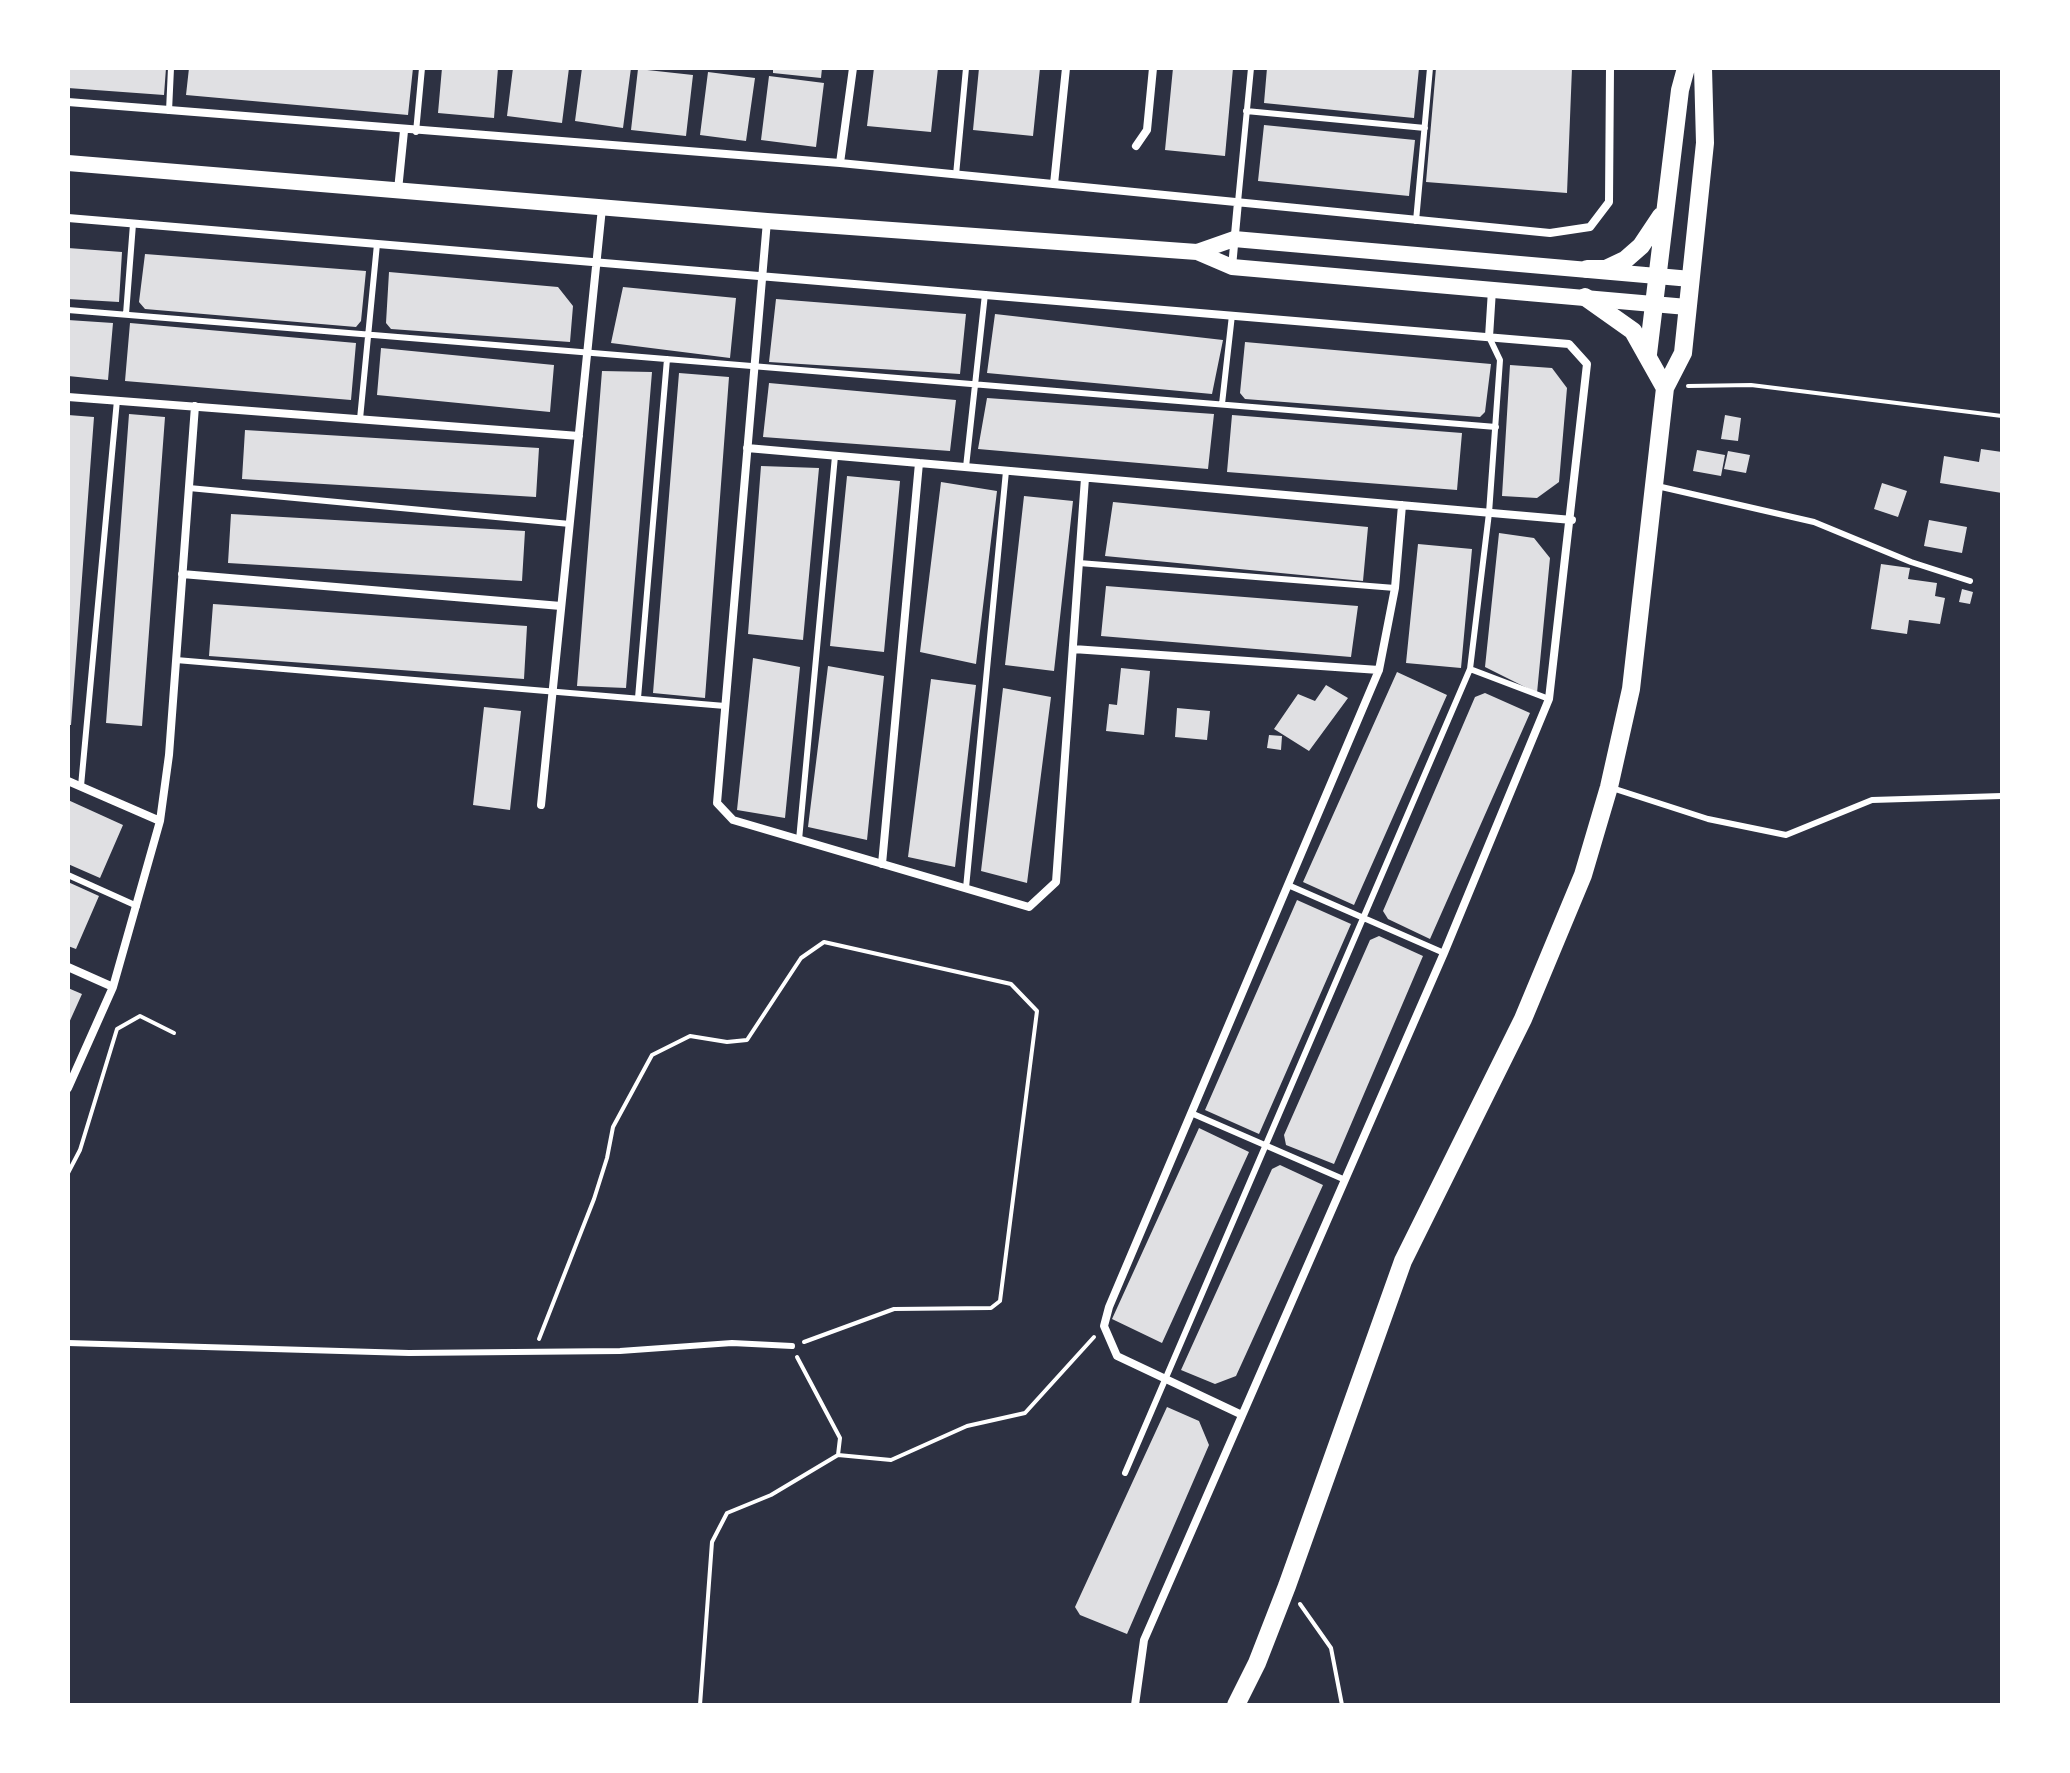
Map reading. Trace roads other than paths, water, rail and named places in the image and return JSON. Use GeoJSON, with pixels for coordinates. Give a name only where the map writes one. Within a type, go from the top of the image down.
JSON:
{"type":"FeatureCollection","features":[{"type":"Feature","properties":{"kind":"main road"},"geometry":{"type":"LineString","coordinates":[[1648,354],[1680,90],[1686,68]]}},
{"type":"Feature","properties":{"kind":"main road"},"geometry":{"type":"LineString","coordinates":[[1236,1705],[1287,1586],[1403,1261],[1523,1019],[1583,875],[1609,787],[1631,689],[1657,486],[1665,388],[1683,353],[1705,143],[1703,68]]}},
{"type":"Feature","properties":{"kind":"main road"},"geometry":{"type":"LineString","coordinates":[[68,163],[767,221],[1197,252],[1232,267],[1687,307]]}},
{"type":"Feature","properties":{"kind":"main road"},"geometry":{"type":"LineString","coordinates":[[1587,269],[1606,269],[1625,260],[1654,229],[1665,207]]}},
{"type":"Feature","properties":{"kind":"main road"},"geometry":{"type":"LineString","coordinates":[[1197,252],[1234,239],[1691,279]]}},
{"type":"Feature","properties":{"kind":"main road"},"geometry":{"type":"LineString","coordinates":[[1585,297],[1633,331],[1665,388]]}},
{"type":"Feature","properties":{"kind":"street"},"geometry":{"type":"LineString","coordinates":[[840,163],[853,68]]}},
{"type":"Feature","properties":{"kind":"street"},"geometry":{"type":"LineString","coordinates":[[1054,184],[1066,68]]}},
{"type":"Feature","properties":{"kind":"street"},"geometry":{"type":"LineString","coordinates":[[1136,146],[1147,130],[1153,68]]}},
{"type":"Feature","properties":{"kind":"street"},"geometry":{"type":"LineString","coordinates":[[68,102],[416,132],[840,163],[1550,233],[1590,227],[1609,202],[1610,68]]}},
{"type":"Feature","properties":{"kind":"street"},"geometry":{"type":"LineString","coordinates":[[398,190],[404,131]]}},
{"type":"Feature","properties":{"kind":"street"},"geometry":{"type":"LineString","coordinates":[[1232,267],[1238,202]]}},
{"type":"Feature","properties":{"kind":"street"},"geometry":{"type":"LineString","coordinates":[[541,805],[602,207]]}},
{"type":"Feature","properties":{"kind":"street"},"geometry":{"type":"LineString","coordinates":[[68,218],[1569,344],[1587,364],[1572,520],[1549,699],[1444,953],[1240,1414],[1144,1640],[1135,1705]]}},
{"type":"Feature","properties":{"kind":"street"},"geometry":{"type":"LineString","coordinates":[[767,221],[717,803],[733,820],[1029,907],[1056,882],[1085,478]]}},
{"type":"Feature","properties":{"kind":"street"},"geometry":{"type":"LineString","coordinates":[[1489,337],[1492,289]]}},
{"type":"Feature","properties":{"kind":"street"},"geometry":{"type":"LineString","coordinates":[[68,397],[579,436]]}},
{"type":"Feature","properties":{"kind":"street"},"geometry":{"type":"LineString","coordinates":[[68,1088],[73,1066],[113,987],[160,821],[176,660],[195,406]]}},
{"type":"Feature","properties":{"kind":"street"},"geometry":{"type":"LineString","coordinates":[[747,448],[1572,520]]}},
{"type":"Feature","properties":{"kind":"street"},"geometry":{"type":"LineString","coordinates":[[882,864],[919,463]]}},
{"type":"Feature","properties":{"kind":"street"},"geometry":{"type":"LineString","coordinates":[[1240,1414],[1164,1381],[1117,1356],[1104,1326],[1109,1307],[1379,670],[1395,588],[1402,505]]}},
{"type":"Feature","properties":{"kind":"street"},"geometry":{"type":"LineString","coordinates":[[182,574],[561,606]]}},
{"type":"Feature","properties":{"kind":"street"},"geometry":{"type":"LineString","coordinates":[[1073,649],[1379,670]]}},
{"type":"Feature","properties":{"kind":"street"},"geometry":{"type":"LineString","coordinates":[[68,781],[160,821]]}},
{"type":"Feature","properties":{"kind":"street"},"geometry":{"type":"LineString","coordinates":[[68,967],[113,987]]}},
{"type":"Feature","properties":{"kind":"lane"},"geometry":{"type":"LineString","coordinates":[[169,111],[171,68]]}},
{"type":"Feature","properties":{"kind":"lane"},"geometry":{"type":"LineString","coordinates":[[416,132],[422,68]]}},
{"type":"Feature","properties":{"kind":"lane"},"geometry":{"type":"LineString","coordinates":[[956,175],[966,68]]}},
{"type":"Feature","properties":{"kind":"lane"},"geometry":{"type":"LineString","coordinates":[[1238,202],[1251,68]]}},
{"type":"Feature","properties":{"kind":"lane"},"geometry":{"type":"LineString","coordinates":[[1416,221],[1430,68]]}},
{"type":"Feature","properties":{"kind":"lane"},"geometry":{"type":"LineString","coordinates":[[1246,111],[1425,128]]}},
{"type":"Feature","properties":{"kind":"lane"},"geometry":{"type":"LineString","coordinates":[[126,314],[133,224]]}},
{"type":"Feature","properties":{"kind":"lane"},"geometry":{"type":"LineString","coordinates":[[360,419],[377,244]]}},
{"type":"Feature","properties":{"kind":"lane"},"geometry":{"type":"LineString","coordinates":[[966,467],[985,294]]}},
{"type":"Feature","properties":{"kind":"lane"},"geometry":{"type":"LineString","coordinates":[[68,310],[1496,427]]}},
{"type":"Feature","properties":{"kind":"lane"},"geometry":{"type":"LineString","coordinates":[[1222,404],[1232,315]]}},
{"type":"Feature","properties":{"kind":"lane"},"geometry":{"type":"LineString","coordinates":[[1125,1473],[1470,669],[1489,513],[1500,360],[1489,337]]}},
{"type":"Feature","properties":{"kind":"lane"},"geometry":{"type":"LineString","coordinates":[[638,698],[667,359]]}},
{"type":"Feature","properties":{"kind":"lane"},"geometry":{"type":"LineString","coordinates":[[81,786],[117,400]]}},
{"type":"Feature","properties":{"kind":"lane"},"geometry":{"type":"LineString","coordinates":[[799,840],[835,456]]}},
{"type":"Feature","properties":{"kind":"lane"},"geometry":{"type":"LineString","coordinates":[[966,888],[1006,471]]}},
{"type":"Feature","properties":{"kind":"lane"},"geometry":{"type":"LineString","coordinates":[[1657,486],[1814,522],[1911,562],[1970,581]]}},
{"type":"Feature","properties":{"kind":"lane"},"geometry":{"type":"LineString","coordinates":[[189,488],[570,524]]}},
{"type":"Feature","properties":{"kind":"lane"},"geometry":{"type":"LineString","coordinates":[[1079,563],[1395,588]]}},
{"type":"Feature","properties":{"kind":"lane"},"geometry":{"type":"LineString","coordinates":[[176,660],[725,706]]}},
{"type":"Feature","properties":{"kind":"lane"},"geometry":{"type":"LineString","coordinates":[[1470,669],[1549,699]]}},
{"type":"Feature","properties":{"kind":"lane"},"geometry":{"type":"LineString","coordinates":[[1609,787],[1708,819],[1786,835],[1872,800],[2002,796]]}},
{"type":"Feature","properties":{"kind":"lane"},"geometry":{"type":"LineString","coordinates":[[68,875],[137,906]]}},
{"type":"Feature","properties":{"kind":"lane"},"geometry":{"type":"LineString","coordinates":[[1288,885],[1444,953]]}},
{"type":"Feature","properties":{"kind":"lane"},"geometry":{"type":"LineString","coordinates":[[1191,1113],[1343,1179]]}},
{"type":"Feature","properties":{"kind":"lane"},"geometry":{"type":"LineString","coordinates":[[68,1343],[534,1353],[732,1343],[792,1346]]}}]}
